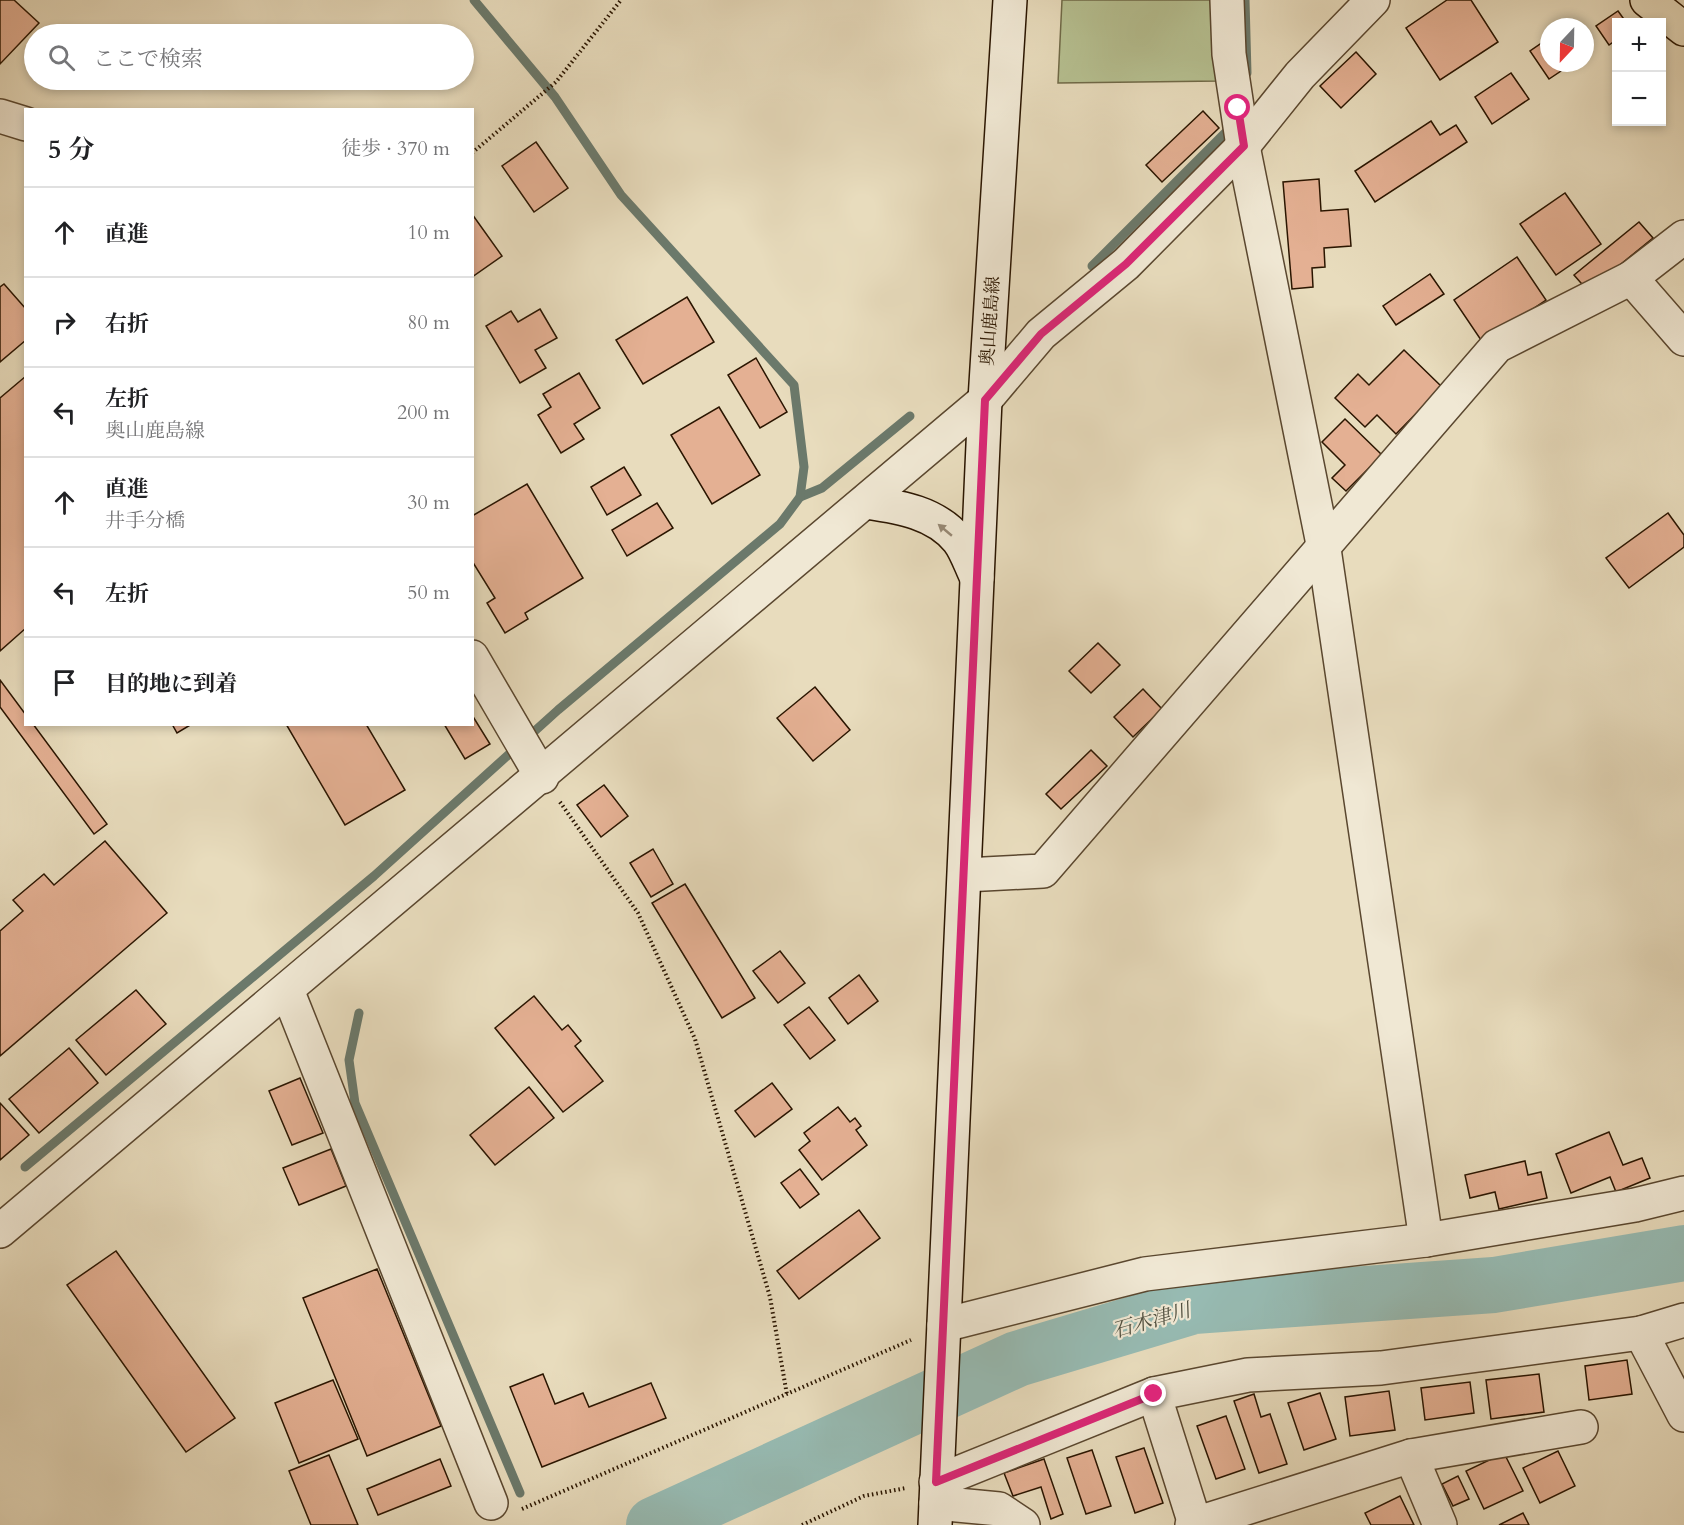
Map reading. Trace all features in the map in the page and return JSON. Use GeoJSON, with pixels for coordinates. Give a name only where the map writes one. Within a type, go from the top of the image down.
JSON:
{"type":"FeatureCollection","features":[{"type":"Feature","properties":{"kind":"highway"},"geometry":{"type":"LineString","coordinates":[[1647,0],[1684,29]]}},
{"type":"Feature","properties":{"kind":"street","name":"奥山鹿島線"},"geometry":{"type":"LineString","coordinates":[[936,1503],[985,400],[1010,0]]}},
{"type":"Feature","properties":{"kind":"street"},"geometry":{"type":"LineString","coordinates":[[1227,0],[1228,54],[1241,128],[1324,549],[1426,1240]]}},
{"type":"Feature","properties":{"kind":"street"},"geometry":{"type":"LineString","coordinates":[[0,1231],[287,990],[529,755],[866,502],[985,400],[1041,334],[1126,264],[1241,128],[1300,75],[1373,0]]}},
{"type":"Feature","properties":{"kind":"street"},"geometry":{"type":"LineString","coordinates":[[0,116],[24,123]]}},
{"type":"Feature","properties":{"kind":"street"},"geometry":{"type":"LineString","coordinates":[[965,875],[1043,871],[1324,549],[1497,346],[1631,278],[1684,237]]}},
{"type":"Feature","properties":{"kind":"street"},"geometry":{"type":"LineString","coordinates":[[1631,278],[1684,339]]}},
{"type":"Feature","properties":{"kind":"street"},"geometry":{"type":"LineString","coordinates":[[866,502],[908,509],[935,521],[958,540],[977,578]]}},
{"type":"Feature","properties":{"kind":"street"},"geometry":{"type":"LineString","coordinates":[[474,660],[529,755]]}},
{"type":"Feature","properties":{"kind":"street"},"geometry":{"type":"LineString","coordinates":[[287,990],[502,1508]]}},
{"type":"Feature","properties":{"kind":"street"},"geometry":{"type":"LineString","coordinates":[[944,1325],[1144,1274],[1426,1240],[1635,1205],[1684,1193]]}},
{"type":"Feature","properties":{"kind":"street"},"geometry":{"type":"LineString","coordinates":[[936,1503],[1154,1394],[1248,1375],[1381,1368],[1641,1333],[1684,1320]]}},
{"type":"Feature","properties":{"kind":"street"},"geometry":{"type":"LineString","coordinates":[[1641,1333],[1684,1415]]}},
{"type":"Feature","properties":{"kind":"street"},"geometry":{"type":"LineString","coordinates":[[1154,1394],[1194,1525],[1411,1456],[1581,1427]]}},
{"type":"Feature","properties":{"kind":"street"},"geometry":{"type":"LineString","coordinates":[[1411,1456],[1440,1525]]}},
{"type":"Feature","properties":{"kind":"street"},"geometry":{"type":"LineString","coordinates":[[936,1503],[999,1509],[1023,1525]]}},
{"type":"Feature","properties":{"kind":"path"},"geometry":{"type":"LineString","coordinates":[[474,151],[538,100],[556,82],[621,0]]}},
{"type":"Feature","properties":{"kind":"path"},"geometry":{"type":"LineString","coordinates":[[529,755],[638,913],[695,1039],[770,1298],[787,1395]]}},
{"type":"Feature","properties":{"kind":"path"},"geometry":{"type":"LineString","coordinates":[[502,1508],[787,1395],[944,1325]]}},
{"type":"Feature","properties":{"kind":"path"},"geometry":{"type":"LineString","coordinates":[[802,1525],[864,1497],[936,1503]]}},
{"type":"Feature","properties":{"kind":"green space"},"geometry":{"type":"Polygon","coordinates":[[[1062,0],[1216,0],[1219,81],[1058,83],[1062,0]]]}},
{"type":"Feature","properties":{"kind":"building"},"geometry":{"type":"Polygon","coordinates":[[[0,0],[14,0],[39,23],[24,24],[24,39],[0,64],[0,0]]]}},
{"type":"Feature","properties":{"kind":"building"},"geometry":{"type":"Polygon","coordinates":[[[1447,0],[1471,0],[1498,42],[1440,80],[1406,28],[1447,0]]]}},
{"type":"Feature","properties":{"kind":"building"},"geometry":{"type":"Polygon","coordinates":[[[1618,11],[1623,18],[1612,18],[1612,43],[1609,45],[1596,26],[1618,11]]]}},
{"type":"Feature","properties":{"kind":"building"},"geometry":{"type":"Polygon","coordinates":[[[1540,44],[1540,66],[1530,51],[1540,44]]]}},
{"type":"Feature","properties":{"kind":"building"},"geometry":{"type":"Polygon","coordinates":[[[1356,52],[1376,74],[1341,108],[1320,86],[1356,52]]]}},
{"type":"Feature","properties":{"kind":"building"},"geometry":{"type":"Polygon","coordinates":[[[1544,72],[1560,72],[1549,79],[1544,72]]]}},
{"type":"Feature","properties":{"kind":"building"},"geometry":{"type":"Polygon","coordinates":[[[1511,73],[1529,99],[1492,124],[1475,97],[1511,73]]]}},
{"type":"Feature","properties":{"kind":"building"},"geometry":{"type":"Polygon","coordinates":[[[1203,111],[1219,128],[1162,182],[1146,165],[1203,111]]]}},
{"type":"Feature","properties":{"kind":"building"},"geometry":{"type":"Polygon","coordinates":[[[1431,121],[1440,135],[1456,125],[1467,142],[1375,202],[1355,171],[1431,121]]]}},
{"type":"Feature","properties":{"kind":"building"},"geometry":{"type":"Polygon","coordinates":[[[536,142],[568,188],[534,212],[502,166],[536,142]]]}},
{"type":"Feature","properties":{"kind":"building"},"geometry":{"type":"Polygon","coordinates":[[[1319,179],[1321,211],[1348,209],[1351,246],[1324,248],[1325,267],[1312,268],[1313,287],[1292,289],[1283,182],[1319,179]]]}},
{"type":"Feature","properties":{"kind":"building"},"geometry":{"type":"Polygon","coordinates":[[[1565,193],[1601,244],[1556,275],[1520,224],[1565,193]]]}},
{"type":"Feature","properties":{"kind":"building"},"geometry":{"type":"Polygon","coordinates":[[[474,217],[502,256],[474,276],[474,217]]]}},
{"type":"Feature","properties":{"kind":"building"},"geometry":{"type":"Polygon","coordinates":[[[1639,222],[1653,238],[1588,291],[1574,275],[1639,222]]]}},
{"type":"Feature","properties":{"kind":"building"},"geometry":{"type":"Polygon","coordinates":[[[1517,257],[1546,300],[1483,343],[1454,300],[1517,257]]]}},
{"type":"Feature","properties":{"kind":"building"},"geometry":{"type":"Polygon","coordinates":[[[1430,274],[1444,294],[1396,325],[1383,306],[1430,274]]]}},
{"type":"Feature","properties":{"kind":"building"},"geometry":{"type":"Polygon","coordinates":[[[4,284],[24,307],[24,342],[0,362],[0,287],[4,284]]]}},
{"type":"Feature","properties":{"kind":"building"},"geometry":{"type":"Polygon","coordinates":[[[687,297],[714,342],[643,384],[616,340],[687,297]]]}},
{"type":"Feature","properties":{"kind":"building"},"geometry":{"type":"Polygon","coordinates":[[[540,309],[557,338],[535,350],[546,368],[520,383],[486,326],[511,311],[518,322],[540,309]]]}},
{"type":"Feature","properties":{"kind":"building"},"geometry":{"type":"Polygon","coordinates":[[[1404,350],[1442,387],[1396,434],[1377,415],[1365,427],[1335,398],[1358,374],[1369,385],[1404,350]]]}},
{"type":"Feature","properties":{"kind":"building"},"geometry":{"type":"Polygon","coordinates":[[[756,358],[787,412],[760,428],[728,375],[756,358]]]}},
{"type":"Feature","properties":{"kind":"building"},"geometry":{"type":"Polygon","coordinates":[[[579,373],[600,408],[574,424],[584,439],[561,453],[538,415],[551,407],[543,394],[579,373]]]}},
{"type":"Feature","properties":{"kind":"building"},"geometry":{"type":"Polygon","coordinates":[[[24,378],[24,630],[0,651],[0,398],[24,378]]]}},
{"type":"Feature","properties":{"kind":"building"},"geometry":{"type":"Polygon","coordinates":[[[719,407],[760,475],[712,504],[671,435],[719,407]]]}},
{"type":"Feature","properties":{"kind":"building"},"geometry":{"type":"Polygon","coordinates":[[[1345,419],[1382,455],[1346,491],[1332,478],[1345,465],[1322,442],[1345,419]]]}},
{"type":"Feature","properties":{"kind":"building"},"geometry":{"type":"Polygon","coordinates":[[[624,467],[641,495],[607,515],[591,487],[624,467]]]}},
{"type":"Feature","properties":{"kind":"building"},"geometry":{"type":"Polygon","coordinates":[[[527,484],[583,578],[525,613],[528,619],[505,633],[487,603],[495,598],[474,564],[474,515],[527,484]]]}},
{"type":"Feature","properties":{"kind":"building"},"geometry":{"type":"Polygon","coordinates":[[[657,503],[673,528],[627,556],[612,530],[657,503]]]}},
{"type":"Feature","properties":{"kind":"building"},"geometry":{"type":"Polygon","coordinates":[[[1668,513],[1684,535],[1684,547],[1629,588],[1606,558],[1668,513]]]}},
{"type":"Feature","properties":{"kind":"building"},"geometry":{"type":"Polygon","coordinates":[[[1098,643],[1120,665],[1091,693],[1069,671],[1098,643]]]}},
{"type":"Feature","properties":{"kind":"building"},"geometry":{"type":"Polygon","coordinates":[[[0,680],[24,712],[24,726],[34,726],[107,824],[94,834],[0,707],[0,680]]]}},
{"type":"Feature","properties":{"kind":"building"},"geometry":{"type":"Polygon","coordinates":[[[815,687],[850,730],[813,761],[777,718],[815,687]]]}},
{"type":"Feature","properties":{"kind":"building"},"geometry":{"type":"Polygon","coordinates":[[[1143,689],[1162,709],[1133,737],[1114,717],[1143,689]]]}},
{"type":"Feature","properties":{"kind":"building"},"geometry":{"type":"Polygon","coordinates":[[[474,718],[490,744],[465,759],[445,726],[474,726],[474,718]]]}},
{"type":"Feature","properties":{"kind":"building"},"geometry":{"type":"Polygon","coordinates":[[[173,726],[189,726],[177,733],[173,726]]]}},
{"type":"Feature","properties":{"kind":"building"},"geometry":{"type":"Polygon","coordinates":[[[287,726],[367,726],[405,790],[345,825],[287,726]]]}},
{"type":"Feature","properties":{"kind":"building"},"geometry":{"type":"Polygon","coordinates":[[[1091,750],[1107,766],[1061,809],[1046,794],[1091,750]]]}},
{"type":"Feature","properties":{"kind":"building"},"geometry":{"type":"Polygon","coordinates":[[[604,785],[628,816],[601,837],[577,805],[604,785]]]}},
{"type":"Feature","properties":{"kind":"building"},"geometry":{"type":"Polygon","coordinates":[[[105,841],[167,913],[0,1056],[0,931],[23,911],[13,900],[44,874],[54,885],[105,841]]]}},
{"type":"Feature","properties":{"kind":"building"},"geometry":{"type":"Polygon","coordinates":[[[653,849],[673,884],[651,897],[630,863],[653,849]]]}},
{"type":"Feature","properties":{"kind":"building"},"geometry":{"type":"Polygon","coordinates":[[[685,884],[755,998],[722,1018],[652,903],[685,884]]]}},
{"type":"Feature","properties":{"kind":"building"},"geometry":{"type":"Polygon","coordinates":[[[780,951],[805,983],[778,1003],[753,971],[780,951]]]}},
{"type":"Feature","properties":{"kind":"building"},"geometry":{"type":"Polygon","coordinates":[[[859,975],[878,1001],[848,1024],[829,998],[859,975]]]}},
{"type":"Feature","properties":{"kind":"building"},"geometry":{"type":"Polygon","coordinates":[[[136,990],[166,1024],[106,1075],[76,1040],[136,990]]]}},
{"type":"Feature","properties":{"kind":"building"},"geometry":{"type":"Polygon","coordinates":[[[534,996],[562,1030],[568,1025],[581,1041],[575,1046],[603,1081],[563,1112],[495,1028],[534,996]]]}},
{"type":"Feature","properties":{"kind":"building"},"geometry":{"type":"Polygon","coordinates":[[[809,1007],[835,1040],[810,1059],[784,1025],[809,1007]]]}},
{"type":"Feature","properties":{"kind":"building"},"geometry":{"type":"Polygon","coordinates":[[[69,1048],[98,1083],[39,1133],[9,1099],[69,1048]]]}},
{"type":"Feature","properties":{"kind":"building"},"geometry":{"type":"Polygon","coordinates":[[[300,1078],[323,1133],[292,1145],[269,1091],[300,1078]]]}},
{"type":"Feature","properties":{"kind":"building"},"geometry":{"type":"Polygon","coordinates":[[[772,1083],[792,1109],[755,1137],[735,1111],[772,1083]]]}},
{"type":"Feature","properties":{"kind":"building"},"geometry":{"type":"Polygon","coordinates":[[[529,1087],[554,1118],[495,1165],[470,1135],[529,1087]]]}},
{"type":"Feature","properties":{"kind":"building"},"geometry":{"type":"Polygon","coordinates":[[[0,1103],[29,1135],[0,1160],[0,1103]]]}},
{"type":"Feature","properties":{"kind":"building"},"geometry":{"type":"Polygon","coordinates":[[[838,1107],[850,1122],[855,1118],[861,1126],[856,1130],[867,1145],[822,1180],[799,1150],[810,1141],[804,1133],[838,1107]]]}},
{"type":"Feature","properties":{"kind":"building"},"geometry":{"type":"Polygon","coordinates":[[[1609,1132],[1623,1165],[1642,1158],[1650,1178],[1616,1192],[1610,1177],[1571,1193],[1556,1154],[1609,1132]]]}},
{"type":"Feature","properties":{"kind":"building"},"geometry":{"type":"Polygon","coordinates":[[[331,1149],[346,1186],[299,1205],[283,1168],[331,1149]]]}},
{"type":"Feature","properties":{"kind":"building"},"geometry":{"type":"Polygon","coordinates":[[[1525,1161],[1528,1175],[1541,1172],[1547,1198],[1499,1209],[1495,1192],[1470,1198],[1465,1175],[1525,1161]]]}},
{"type":"Feature","properties":{"kind":"building"},"geometry":{"type":"Polygon","coordinates":[[[800,1169],[819,1194],[800,1208],[781,1183],[800,1169]]]}},
{"type":"Feature","properties":{"kind":"building"},"geometry":{"type":"Polygon","coordinates":[[[859,1210],[880,1238],[799,1299],[777,1271],[859,1210]]]}},
{"type":"Feature","properties":{"kind":"building"},"geometry":{"type":"Polygon","coordinates":[[[116,1251],[235,1418],[186,1452],[67,1285],[116,1251]]]}},
{"type":"Feature","properties":{"kind":"building"},"geometry":{"type":"Polygon","coordinates":[[[377,1269],[441,1426],[367,1456],[303,1298],[377,1269]]]}},
{"type":"Feature","properties":{"kind":"building"},"geometry":{"type":"Polygon","coordinates":[[[1627,1360],[1632,1394],[1589,1400],[1585,1366],[1627,1360]]]}},
{"type":"Feature","properties":{"kind":"building"},"geometry":{"type":"Polygon","coordinates":[[[543,1374],[555,1404],[583,1393],[589,1407],[651,1383],[666,1418],[542,1467],[510,1387],[543,1374]]]}},
{"type":"Feature","properties":{"kind":"building"},"geometry":{"type":"Polygon","coordinates":[[[1539,1374],[1544,1412],[1491,1419],[1486,1380],[1539,1374]]]}},
{"type":"Feature","properties":{"kind":"building"},"geometry":{"type":"Polygon","coordinates":[[[333,1380],[358,1439],[299,1463],[275,1403],[333,1380]]]}},
{"type":"Feature","properties":{"kind":"building"},"geometry":{"type":"Polygon","coordinates":[[[1470,1382],[1474,1413],[1425,1420],[1421,1388],[1470,1382]]]}},
{"type":"Feature","properties":{"kind":"building"},"geometry":{"type":"Polygon","coordinates":[[[1389,1391],[1395,1430],[1350,1436],[1345,1397],[1389,1391]]]}},
{"type":"Feature","properties":{"kind":"building"},"geometry":{"type":"Polygon","coordinates":[[[1320,1393],[1336,1439],[1304,1450],[1288,1403],[1320,1393]]]}},
{"type":"Feature","properties":{"kind":"building"},"geometry":{"type":"Polygon","coordinates":[[[1254,1394],[1261,1417],[1270,1414],[1287,1464],[1259,1473],[1234,1401],[1254,1394]]]}},
{"type":"Feature","properties":{"kind":"building"},"geometry":{"type":"Polygon","coordinates":[[[1226,1416],[1245,1469],[1216,1479],[1197,1426],[1226,1416]]]}},
{"type":"Feature","properties":{"kind":"building"},"geometry":{"type":"Polygon","coordinates":[[[1144,1448],[1163,1503],[1135,1513],[1116,1457],[1144,1448]]]}},
{"type":"Feature","properties":{"kind":"building"},"geometry":{"type":"Polygon","coordinates":[[[1092,1450],[1111,1506],[1086,1514],[1067,1458],[1092,1450]]]}},
{"type":"Feature","properties":{"kind":"building"},"geometry":{"type":"Polygon","coordinates":[[[1558,1451],[1575,1486],[1540,1503],[1523,1468],[1558,1451]]]}},
{"type":"Feature","properties":{"kind":"building"},"geometry":{"type":"Polygon","coordinates":[[[1504,1453],[1523,1491],[1484,1509],[1466,1471],[1504,1453]]]}},
{"type":"Feature","properties":{"kind":"building"},"geometry":{"type":"Polygon","coordinates":[[[329,1455],[358,1525],[311,1525],[289,1471],[329,1455]]]}},
{"type":"Feature","properties":{"kind":"building"},"geometry":{"type":"Polygon","coordinates":[[[440,1459],[451,1486],[378,1515],[367,1489],[440,1459]]]}},
{"type":"Feature","properties":{"kind":"building"},"geometry":{"type":"Polygon","coordinates":[[[1044,1459],[1063,1514],[1051,1519],[1041,1487],[1013,1496],[1004,1473],[1044,1459]]]}},
{"type":"Feature","properties":{"kind":"building"},"geometry":{"type":"Polygon","coordinates":[[[1458,1476],[1469,1499],[1453,1506],[1442,1484],[1458,1476]]]}},
{"type":"Feature","properties":{"kind":"building"},"geometry":{"type":"Polygon","coordinates":[[[1400,1496],[1414,1525],[1371,1525],[1365,1513],[1400,1496]]]}},
{"type":"Feature","properties":{"kind":"building"},"geometry":{"type":"Polygon","coordinates":[[[1523,1513],[1529,1525],[1499,1525],[1523,1513]]]}},
{"type":"Feature","properties":{"kind":"waterway"},"geometry":{"type":"LineString","coordinates":[[25,1167],[374,876],[558,710],[780,524],[800,497],[804,467],[794,385],[621,195],[555,97],[474,0]]}},
{"type":"Feature","properties":{"kind":"waterway"},"geometry":{"type":"LineString","coordinates":[[1245,0],[1247,73]]}},
{"type":"Feature","properties":{"kind":"waterway"},"geometry":{"type":"LineString","coordinates":[[1092,266],[1233,125]]}},
{"type":"Feature","properties":{"kind":"waterway"},"geometry":{"type":"LineString","coordinates":[[800,497],[822,488],[910,416]]}},
{"type":"Feature","properties":{"kind":"waterway"},"geometry":{"type":"LineString","coordinates":[[359,1013],[349,1060],[355,1103],[520,1493]]}},
{"type":"Feature","properties":{"kind":"waterway","name":"石木津川"},"geometry":{"type":"LineString","coordinates":[[654,1525],[1017,1359],[1194,1306],[1494,1285],[1684,1253]]}},
{"type":"Feature","properties":{"kind":"route"},"geometry":{"type":"LineString","coordinates":[[1154,1394],[936,1482],[985,400],[1041,334],[1126,264],[1244,146],[1238,108]]}}]}
